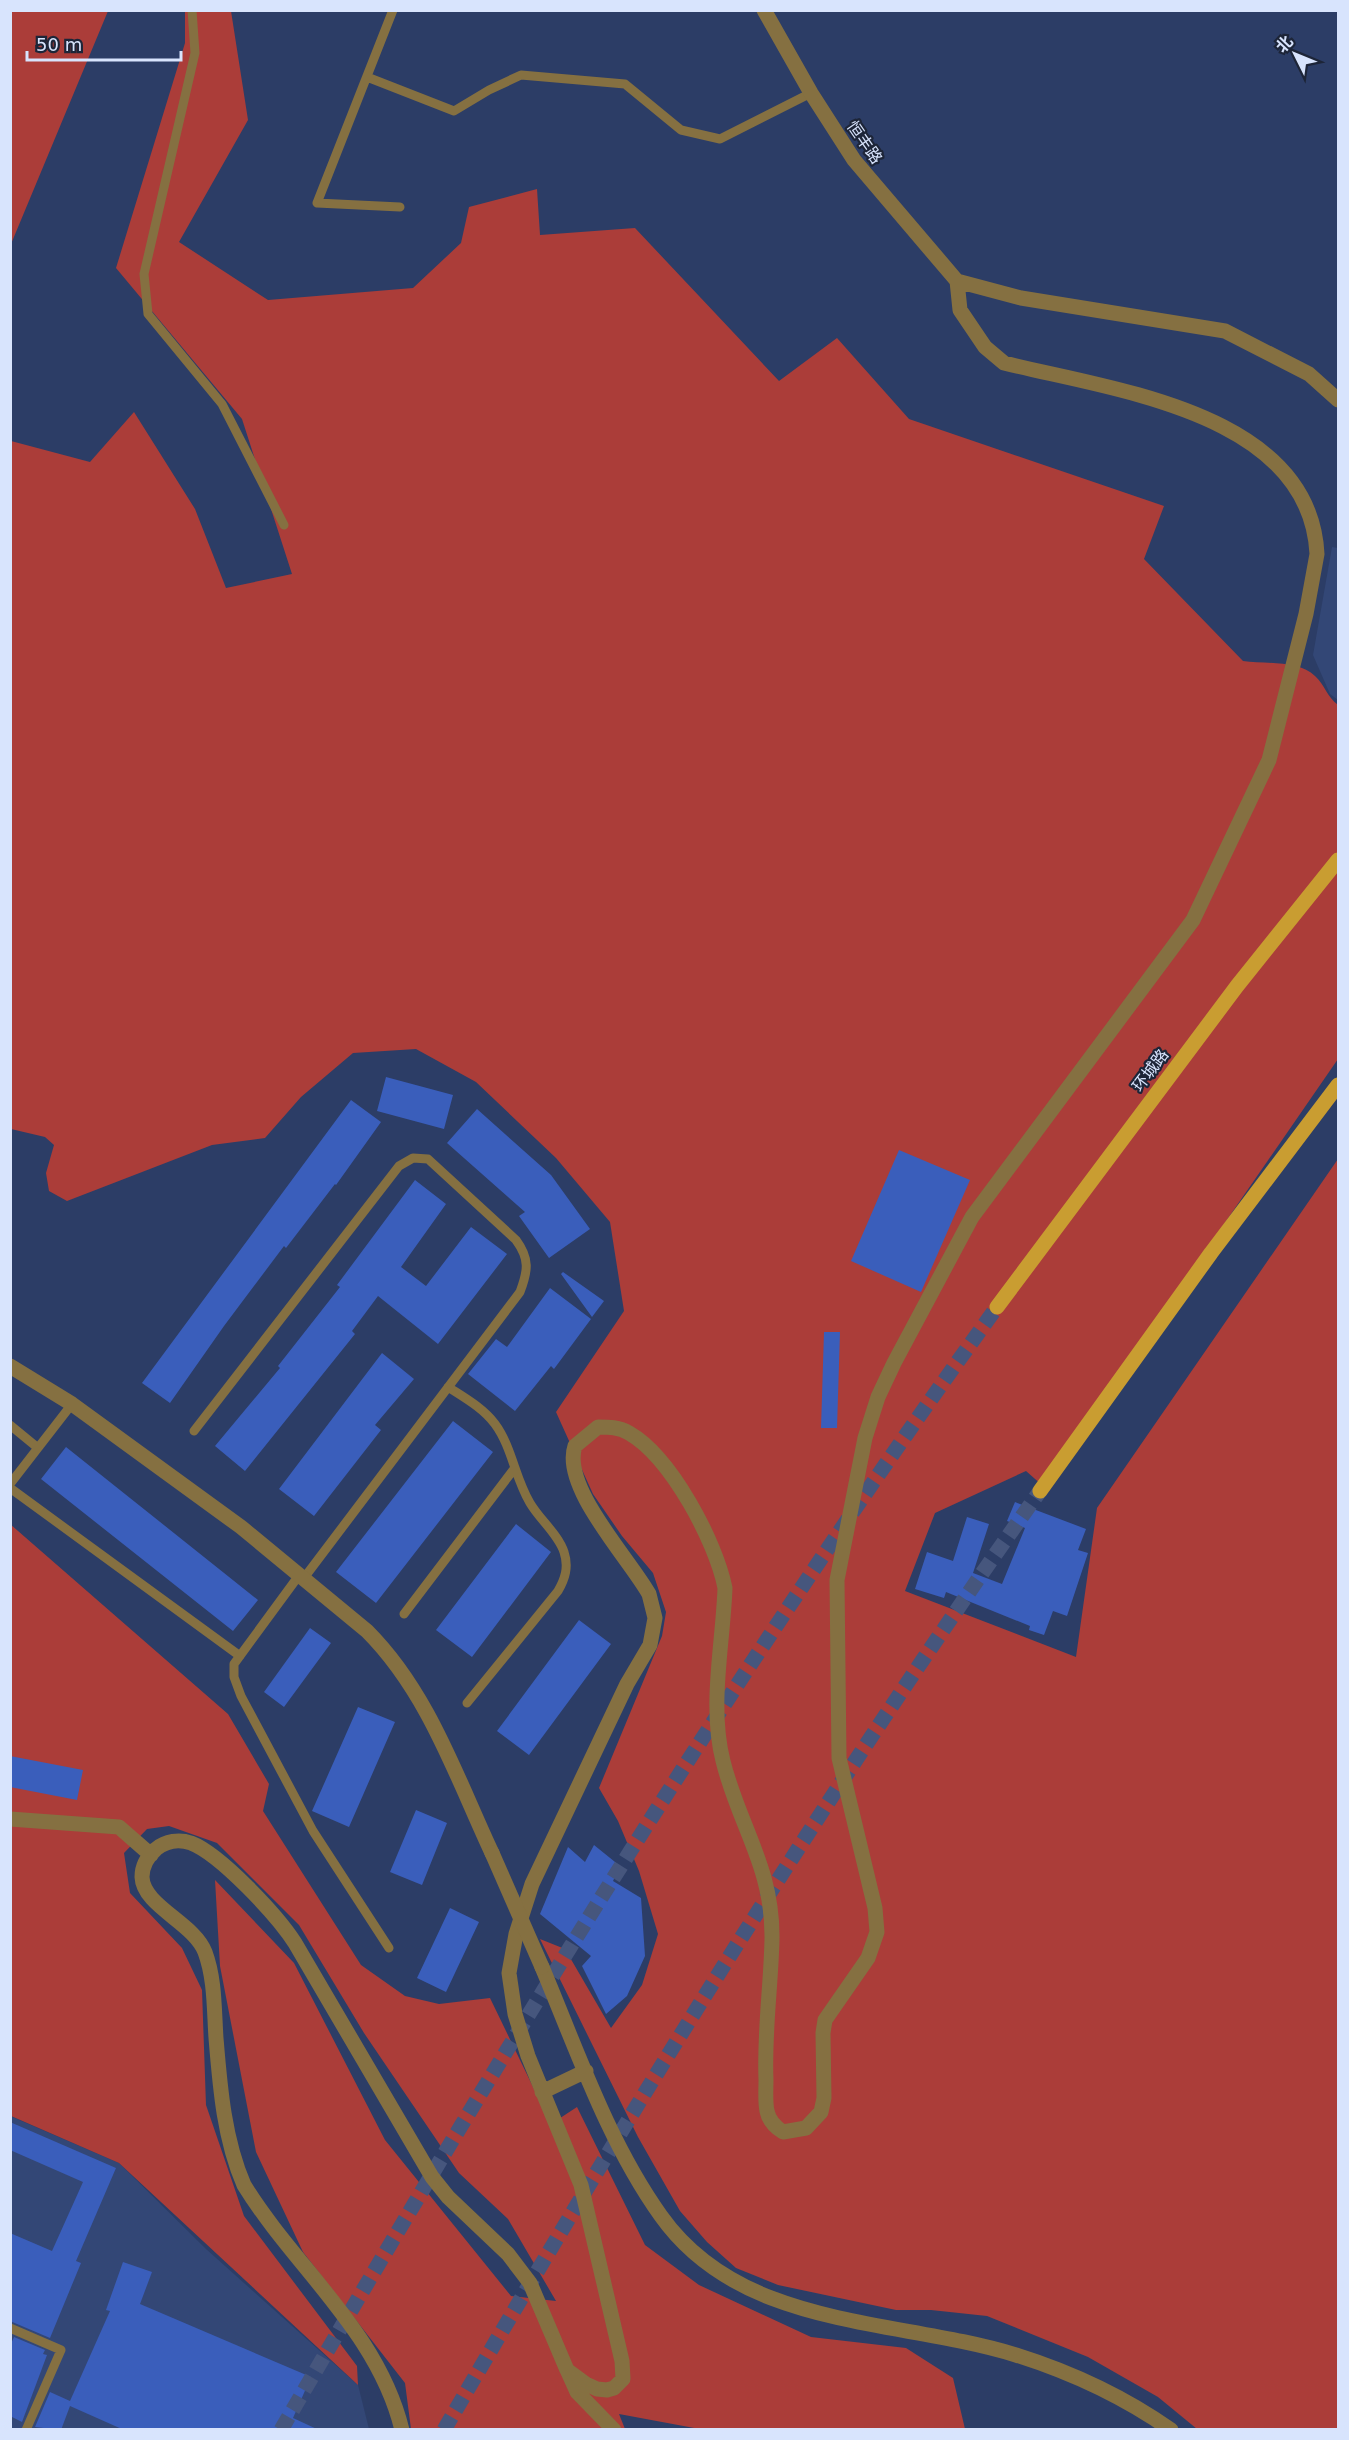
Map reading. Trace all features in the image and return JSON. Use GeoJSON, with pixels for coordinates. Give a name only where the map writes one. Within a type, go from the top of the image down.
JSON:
{"type":"FeatureCollection","features":[{"type":"Feature","properties":{"kind":"main road","name":"环城路"},"geometry":{"type":"LineString","coordinates":[[997,1307],[1181,1059],[1338,860]]}},
{"type":"Feature","properties":{"kind":"main road"},"geometry":{"type":"LineString","coordinates":[[1040,1491],[1211,1253],[1338,1085]]}},
{"type":"Feature","properties":{"kind":"street","name":"恒丰路"},"geometry":{"type":"LineString","coordinates":[[764,10],[811,93],[854,160],[957,281]]}},
{"type":"Feature","properties":{"kind":"street"},"geometry":{"type":"LineString","coordinates":[[776,10],[776,31]]}},
{"type":"Feature","properties":{"kind":"street"},"geometry":{"type":"LineString","coordinates":[[567,2370],[597,2389],[614,2388],[623,2379],[624,2373],[581,2185],[542,2092],[515,2014],[509,1973],[511,1955],[522,1911],[537,1873],[627,1684],[650,1645],[655,1618],[649,1594],[638,1574],[581,1489],[572,1461],[575,1446],[598,1427],[618,1428],[639,1441],[663,1467],[684,1496],[704,1529],[722,1574],[725,1588],[717,1715],[719,1739],[735,1802],[759,1858],[769,1897],[772,1933],[765,2048],[766,2110],[772,2123],[783,2132],[800,2130],[811,2124],[823,2106],[825,2020],[867,1958],[877,1926],[867,1872],[839,1758],[837,1580],[865,1438],[878,1397],[909,1333],[972,1217],[1193,920],[1269,760],[1306,614],[1317,555],[1316,541],[1299,492],[1272,458],[1232,432],[1185,410],[1004,363],[985,347],[960,310],[957,281],[1021,298],[1225,331],[1309,374],[1338,400]]}},
{"type":"Feature","properties":{"kind":"street"},"geometry":{"type":"LineString","coordinates":[[10,1366],[72,1404],[241,1527],[368,1631],[399,1666],[427,1713],[492,1853],[628,2164],[662,2217],[685,2244],[735,2282],[754,2293],[813,2311],[1014,2355],[1128,2402],[1171,2430]]}},
{"type":"Feature","properties":{"kind":"street"},"geometry":{"type":"LineString","coordinates":[[10,1819],[120,1827],[151,1855]]}},
{"type":"Feature","properties":{"kind":"street"},"geometry":{"type":"LineString","coordinates":[[402,2430],[389,2391],[369,2349],[249,2194],[238,2173],[224,2112],[214,1997],[204,1951],[195,1935],[145,1889],[143,1872],[151,1855],[159,1847],[170,1842],[193,1844],[250,1890],[282,1922],[432,2177],[448,2197],[508,2254],[527,2278],[577,2392],[614,2430]]}},
{"type":"Feature","properties":{"kind":"street"},"geometry":{"type":"LineString","coordinates":[[542,2092],[586,2071]]}},
{"type":"Feature","properties":{"kind":"lane"},"geometry":{"type":"LineString","coordinates":[[192,10],[195,52],[144,274],[148,314],[222,404],[284,525]]}},
{"type":"Feature","properties":{"kind":"lane"},"geometry":{"type":"LineString","coordinates":[[393,10],[317,203],[400,207]]}},
{"type":"Feature","properties":{"kind":"lane"},"geometry":{"type":"LineString","coordinates":[[367,77],[454,111],[489,90],[521,75],[625,84],[681,130],[720,139],[811,93]]}},
{"type":"Feature","properties":{"kind":"lane"},"geometry":{"type":"LineString","coordinates":[[194,1431],[399,1166],[420,1157],[438,1166],[516,1240],[528,1262],[520,1292],[234,1664],[234,1677],[241,1696],[313,1831],[388,1947]]}},
{"type":"Feature","properties":{"kind":"lane"},"geometry":{"type":"LineString","coordinates":[[448,1387],[481,1409],[494,1422],[504,1438],[514,1469],[530,1504],[560,1545],[567,1563],[558,1592],[467,1703]]}},
{"type":"Feature","properties":{"kind":"lane"},"geometry":{"type":"LineString","coordinates":[[72,1404],[10,1486],[240,1656]]}},
{"type":"Feature","properties":{"kind":"lane"},"geometry":{"type":"LineString","coordinates":[[10,1425],[38,1448]]}},
{"type":"Feature","properties":{"kind":"lane"},"geometry":{"type":"LineString","coordinates":[[404,1614],[514,1469]]}},
{"type":"Feature","properties":{"kind":"lane"},"geometry":{"type":"LineString","coordinates":[[10,2328],[61,2350],[26,2430]]}},
{"type":"Feature","properties":{"kind":"shaded area"},"geometry":{"type":"Polygon","coordinates":[[[10,11],[108,11],[11,244],[10,11]]]}},
{"type":"Feature","properties":{"kind":"shaded area"},"geometry":{"type":"Polygon","coordinates":[[[185,11],[231,11],[248,120],[179,242],[268,300],[413,288],[461,243],[469,207],[537,189],[540,235],[635,228],[779,381],[837,338],[909,419],[1164,506],[1144,559],[1243,661],[1300,667],[1315,676],[1338,705],[1338,1059],[1043,1486],[1026,1471],[935,1513],[905,1591],[1076,1657],[1097,1508],[1338,1159],[1338,2429],[1197,2429],[1158,2397],[1088,2357],[987,2316],[931,2310],[896,2310],[778,2285],[736,2268],[707,2242],[680,2211],[638,2137],[540,1939],[565,1949],[611,2028],[642,1985],[658,1934],[639,1871],[618,1821],[599,1788],[662,1636],[666,1612],[653,1573],[622,1536],[593,1494],[556,1412],[624,1311],[610,1222],[556,1158],[476,1082],[416,1049],[353,1053],[301,1097],[265,1138],[212,1145],[67,1201],[49,1191],[46,1173],[54,1145],[45,1137],[11,1129],[11,441],[90,462],[134,412],[195,509],[226,588],[292,574],[242,419],[116,268],[185,43],[185,11]]]}},
{"type":"Feature","properties":{"kind":"shaded area"},"geometry":{"type":"Polygon","coordinates":[[[1332,547],[1338,548],[1338,700],[1330,694],[1313,655],[1332,547]]]}},
{"type":"Feature","properties":{"kind":"shaded area"},"geometry":{"type":"Polygon","coordinates":[[[10,1524],[228,1714],[269,1784],[263,1811],[361,1965],[405,1996],[439,2004],[490,1998],[551,2124],[577,2107],[645,2245],[699,2285],[811,2337],[906,2348],[953,2378],[965,2429],[705,2430],[619,2414],[625,2429],[411,2429],[405,2383],[303,2252],[256,2152],[220,1966],[215,1880],[294,1963],[385,2140],[511,2296],[556,2301],[508,2219],[459,2173],[364,2033],[299,1925],[217,1843],[169,1826],[147,1829],[124,1853],[130,1893],[182,1948],[202,1990],[206,2105],[244,2216],[357,2366],[358,2385],[119,2163],[11,2116],[10,1524]]]}},
{"type":"Feature","properties":{"kind":"shaded area"},"geometry":{"type":"Polygon","coordinates":[[[10,2116],[119,2163],[206,2249],[358,2385],[369,2429],[11,2429],[10,2116]]]}},
{"type":"Feature","properties":{"kind":"building"},"geometry":{"type":"Polygon","coordinates":[[[386,1077],[453,1095],[444,1129],[377,1111],[386,1077]]]}},
{"type":"Feature","properties":{"kind":"building"},"geometry":{"type":"Polygon","coordinates":[[[351,1100],[381,1122],[336,1185],[286,1248],[284,1246],[170,1403],[142,1383],[351,1100]]]}},
{"type":"Feature","properties":{"kind":"building"},"geometry":{"type":"Polygon","coordinates":[[[477,1109],[551,1175],[590,1229],[549,1258],[519,1216],[525,1212],[447,1143],[477,1109]]]}},
{"type":"Feature","properties":{"kind":"building"},"geometry":{"type":"Polygon","coordinates":[[[899,1150],[970,1180],[921,1292],[851,1261],[899,1150]]]}},
{"type":"Feature","properties":{"kind":"building"},"geometry":{"type":"Polygon","coordinates":[[[415,1180],[446,1204],[401,1267],[426,1286],[471,1227],[507,1254],[438,1344],[378,1296],[352,1331],[355,1334],[245,1471],[215,1446],[280,1368],[278,1366],[340,1287],[337,1285],[415,1180]]]}},
{"type":"Feature","properties":{"kind":"building"},"geometry":{"type":"Polygon","coordinates":[[[563,1272],[604,1301],[592,1317],[561,1274],[563,1272]]]}},
{"type":"Feature","properties":{"kind":"building"},"geometry":{"type":"Polygon","coordinates":[[[550,1288],[591,1319],[554,1369],[551,1366],[515,1411],[468,1374],[496,1339],[507,1347],[550,1288]]]}},
{"type":"Feature","properties":{"kind":"building"},"geometry":{"type":"Polygon","coordinates":[[[824,1332],[840,1332],[837,1428],[821,1428],[824,1332]]]}},
{"type":"Feature","properties":{"kind":"building"},"geometry":{"type":"Polygon","coordinates":[[[382,1353],[414,1379],[375,1425],[381,1430],[314,1516],[279,1489],[382,1353]]]}},
{"type":"Feature","properties":{"kind":"building"},"geometry":{"type":"Polygon","coordinates":[[[453,1421],[493,1452],[376,1603],[336,1572],[453,1421]]]}},
{"type":"Feature","properties":{"kind":"building"},"geometry":{"type":"Polygon","coordinates":[[[66,1447],[258,1600],[233,1631],[41,1479],[66,1447]]]}},
{"type":"Feature","properties":{"kind":"building"},"geometry":{"type":"Polygon","coordinates":[[[1015,1502],[1086,1529],[1078,1550],[1088,1553],[1067,1616],[1053,1611],[1044,1635],[1029,1630],[1030,1626],[946,1592],[944,1598],[915,1589],[927,1552],[953,1561],[967,1517],[989,1524],[973,1573],[1002,1584],[1025,1528],[1007,1521],[1015,1502]]]}},
{"type":"Feature","properties":{"kind":"building"},"geometry":{"type":"Polygon","coordinates":[[[516,1524],[551,1552],[472,1657],[436,1630],[516,1524]]]}},
{"type":"Feature","properties":{"kind":"building"},"geometry":{"type":"Polygon","coordinates":[[[579,1620],[611,1644],[529,1755],[497,1731],[579,1620]]]}},
{"type":"Feature","properties":{"kind":"building"},"geometry":{"type":"Polygon","coordinates":[[[310,1628],[331,1643],[284,1707],[264,1692],[310,1628]]]}},
{"type":"Feature","properties":{"kind":"building"},"geometry":{"type":"Polygon","coordinates":[[[358,1707],[395,1722],[349,1827],[312,1811],[358,1707]]]}},
{"type":"Feature","properties":{"kind":"building"},"geometry":{"type":"Polygon","coordinates":[[[10,1756],[83,1770],[77,1800],[10,1787],[10,1756]]]}},
{"type":"Feature","properties":{"kind":"building"},"geometry":{"type":"Polygon","coordinates":[[[416,1810],[447,1823],[422,1885],[390,1872],[416,1810]]]}},
{"type":"Feature","properties":{"kind":"building"},"geometry":{"type":"Polygon","coordinates":[[[594,1845],[620,1866],[613,1881],[641,1898],[645,1956],[627,1996],[606,2014],[582,1966],[591,1956],[540,1914],[568,1847],[585,1862],[594,1845]]]}},
{"type":"Feature","properties":{"kind":"building"},"geometry":{"type":"Polygon","coordinates":[[[450,1908],[479,1922],[446,1992],[417,1978],[450,1908]]]}},
{"type":"Feature","properties":{"kind":"building"},"geometry":{"type":"Polygon","coordinates":[[[10,2122],[116,2168],[76,2261],[81,2263],[50,2338],[10,2321],[10,2233],[52,2251],[83,2182],[10,2150],[10,2122]]]}},
{"type":"Feature","properties":{"kind":"building"},"geometry":{"type":"Polygon","coordinates":[[[123,2262],[152,2272],[140,2304],[311,2377],[293,2418],[319,2430],[124,2430],[70,2406],[61,2430],[35,2427],[50,2392],[70,2401],[110,2311],[106,2310],[123,2262]]]}},
{"type":"Feature","properties":{"kind":"building"},"geometry":{"type":"Polygon","coordinates":[[[14,2337],[45,2350],[43,2354],[47,2355],[22,2422],[10,2416],[10,2346],[14,2337]]]}},
{"type":"Feature","properties":{"kind":"tunnel"},"geometry":{"type":"LineString","coordinates":[[281,2430],[451,2143],[625,1860],[807,1580],[900,1443],[997,1307]]}},
{"type":"Feature","properties":{"kind":"tunnel"},"geometry":{"type":"LineString","coordinates":[[444,2430],[658,2071],[806,1836],[882,1720],[1040,1491]]}}]}
